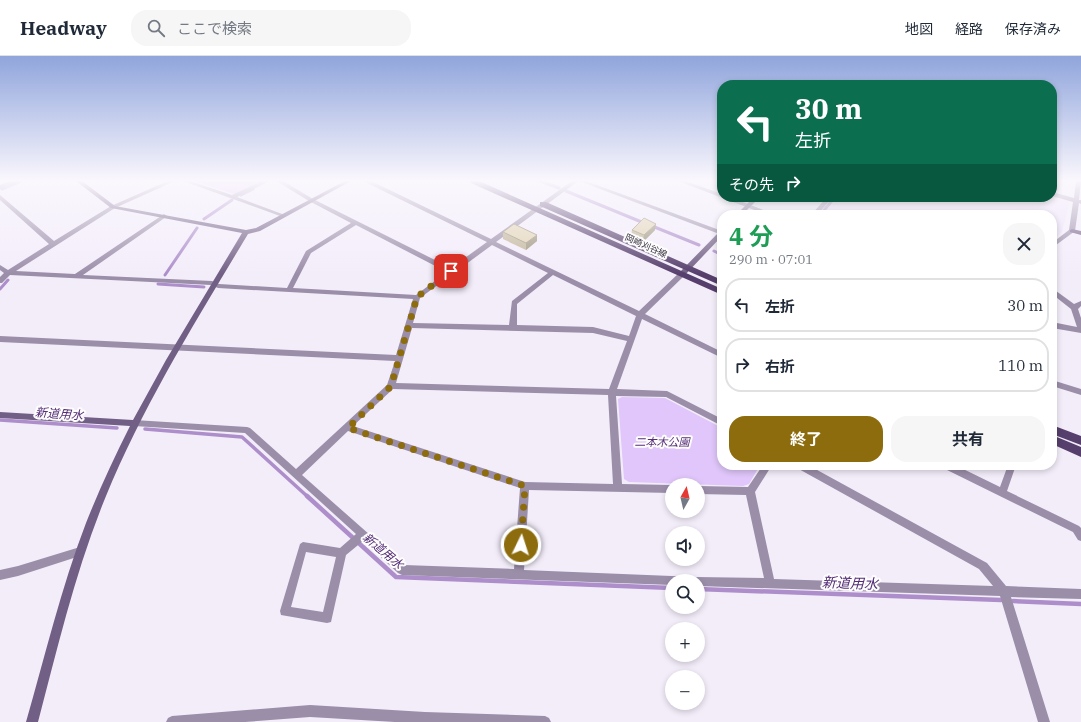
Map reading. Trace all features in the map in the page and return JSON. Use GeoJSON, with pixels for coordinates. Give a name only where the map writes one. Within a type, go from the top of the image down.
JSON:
{"type":"FeatureCollection","features":[{"type":"Feature","properties":{"kind":"main road","name":"岡崎刈谷線"},"geometry":{"type":"LineString","coordinates":[[553,212],[685,271],[717,289]]}},
{"type":"Feature","properties":{"kind":"main road","name":"岡崎刈谷線"},"geometry":{"type":"LineString","coordinates":[[685,271],[717,281]]}},
{"type":"Feature","properties":{"kind":"main road"},"geometry":{"type":"LineString","coordinates":[[1057,431],[1081,441]]}},
{"type":"Feature","properties":{"kind":"main road"},"geometry":{"type":"LineString","coordinates":[[1057,441],[1081,452]]}},
{"type":"Feature","properties":{"kind":"street"},"geometry":{"type":"LineString","coordinates":[[17,212],[53,244]]}},
{"type":"Feature","properties":{"kind":"street"},"geometry":{"type":"LineString","coordinates":[[0,281],[8,273],[105,212]]}},
{"type":"Feature","properties":{"kind":"street"},"geometry":{"type":"LineString","coordinates":[[142,212],[246,232],[258,230],[289,212]]}},
{"type":"Feature","properties":{"kind":"street"},"geometry":{"type":"LineString","coordinates":[[272,212],[282,216]]}},
{"type":"Feature","properties":{"kind":"street"},"geometry":{"type":"LineString","coordinates":[[334,212],[451,271]]}},
{"type":"Feature","properties":{"kind":"street"},"geometry":{"type":"LineString","coordinates":[[431,212],[717,353]]}},
{"type":"Feature","properties":{"kind":"street"},"geometry":{"type":"LineString","coordinates":[[297,474],[348,428],[391,386],[417,297],[531,212]]}},
{"type":"Feature","properties":{"kind":"street"},"geometry":{"type":"LineString","coordinates":[[667,212],[717,231]]}},
{"type":"Feature","properties":{"kind":"street"},"geometry":{"type":"LineString","coordinates":[[1057,242],[1072,231],[1076,212]]}},
{"type":"Feature","properties":{"kind":"street"},"geometry":{"type":"LineString","coordinates":[[75,277],[164,216]]}},
{"type":"Feature","properties":{"kind":"street"},"geometry":{"type":"LineString","coordinates":[[289,290],[308,252],[355,223]]}},
{"type":"Feature","properties":{"kind":"street"},"geometry":{"type":"LineString","coordinates":[[1072,231],[1081,233]]}},
{"type":"Feature","properties":{"kind":"street"},"geometry":{"type":"LineString","coordinates":[[32,722],[80,552],[101,497],[134,423],[246,232]]}},
{"type":"Feature","properties":{"kind":"street"},"geometry":{"type":"LineString","coordinates":[[618,488],[612,393],[640,315],[717,238]]}},
{"type":"Feature","properties":{"kind":"street"},"geometry":{"type":"LineString","coordinates":[[0,267],[8,273],[417,297]]}},
{"type":"Feature","properties":{"kind":"street"},"geometry":{"type":"LineString","coordinates":[[513,327],[514,303],[552,272]]}},
{"type":"Feature","properties":{"kind":"street"},"geometry":{"type":"LineString","coordinates":[[1057,294],[1074,308],[1081,329],[1057,326]]}},
{"type":"Feature","properties":{"kind":"street"},"geometry":{"type":"LineString","coordinates":[[1074,308],[1081,303]]}},
{"type":"Feature","properties":{"kind":"street"},"geometry":{"type":"LineString","coordinates":[[408,325],[593,330],[631,339]]}},
{"type":"Feature","properties":{"kind":"street"},"geometry":{"type":"LineString","coordinates":[[0,339],[399,358]]}},
{"type":"Feature","properties":{"kind":"street"},"geometry":{"type":"LineString","coordinates":[[1057,385],[1081,392]]}},
{"type":"Feature","properties":{"kind":"street"},"geometry":{"type":"LineString","coordinates":[[391,386],[667,394],[717,420]]}},
{"type":"Feature","properties":{"kind":"street"},"geometry":{"type":"LineString","coordinates":[[0,415],[247,430],[402,570],[665,580]]}},
{"type":"Feature","properties":{"kind":"street"},"geometry":{"type":"LineString","coordinates":[[348,428],[525,486],[665,489]]}},
{"type":"Feature","properties":{"kind":"street"},"geometry":{"type":"LineString","coordinates":[[765,470],[750,491],[770,584]]}},
{"type":"Feature","properties":{"kind":"street"},"geometry":{"type":"LineString","coordinates":[[809,470],[983,566],[1004,592],[1044,722]]}},
{"type":"Feature","properties":{"kind":"street"},"geometry":{"type":"LineString","coordinates":[[956,470],[1076,529],[1081,537]]}},
{"type":"Feature","properties":{"kind":"street"},"geometry":{"type":"LineString","coordinates":[[1002,493],[1010,470]]}},
{"type":"Feature","properties":{"kind":"street"},"geometry":{"type":"LineString","coordinates":[[519,575],[525,486]]}},
{"type":"Feature","properties":{"kind":"street"},"geometry":{"type":"LineString","coordinates":[[705,490],[750,491]]}},
{"type":"Feature","properties":{"kind":"street"},"geometry":{"type":"LineString","coordinates":[[342,553],[303,547],[285,611],[327,618],[342,553],[362,535]]}},
{"type":"Feature","properties":{"kind":"street"},"geometry":{"type":"LineString","coordinates":[[0,575],[80,552]]}},
{"type":"Feature","properties":{"kind":"street"},"geometry":{"type":"LineString","coordinates":[[705,581],[1081,594]]}},
{"type":"Feature","properties":{"kind":"street"},"geometry":{"type":"LineString","coordinates":[[172,722],[310,711],[425,718],[545,722]]}},
{"type":"Feature","properties":{"kind":"shaded area"},"geometry":{"type":"Polygon","coordinates":[[[1057,212],[1067,212],[1062,232],[1057,236],[1057,212]]]}},
{"type":"Feature","properties":{"kind":"green space","name":"二本木公園"},"geometry":{"type":"Polygon","coordinates":[[[622,397],[665,398],[717,425],[717,470],[757,470],[749,484],[743,486],[705,485],[705,478],[665,478],[665,483],[629,482],[624,479],[618,399],[622,397]]]}},
{"type":"Feature","properties":{"kind":"building"},"geometry":{"type":"Polygon","coordinates":[[[644,218],[656,224],[644,235],[632,230],[644,218]]]}},
{"type":"Feature","properties":{"kind":"building"},"geometry":{"type":"Polygon","coordinates":[[[514,224],[537,235],[526,243],[503,232],[514,224]]]}},
{"type":"Feature","properties":{"kind":"waterway"},"geometry":{"type":"LineString","coordinates":[[204,219],[214,212]]}},
{"type":"Feature","properties":{"kind":"waterway"},"geometry":{"type":"LineString","coordinates":[[617,212],[644,223]]}},
{"type":"Feature","properties":{"kind":"waterway"},"geometry":{"type":"LineString","coordinates":[[652,226],[699,245]]}},
{"type":"Feature","properties":{"kind":"waterway"},"geometry":{"type":"LineString","coordinates":[[165,275],[197,228]]}},
{"type":"Feature","properties":{"kind":"waterway"},"geometry":{"type":"LineString","coordinates":[[0,289],[8,280]]}},
{"type":"Feature","properties":{"kind":"waterway"},"geometry":{"type":"LineString","coordinates":[[158,284],[204,287]]}},
{"type":"Feature","properties":{"kind":"waterway","name":"新道用水"},"geometry":{"type":"LineString","coordinates":[[0,420],[117,428]]}},
{"type":"Feature","properties":{"kind":"waterway","name":"新道用水"},"geometry":{"type":"LineString","coordinates":[[145,429],[242,437],[308,497]]}},
{"type":"Feature","properties":{"kind":"waterway","name":"新道用水"},"geometry":{"type":"LineString","coordinates":[[307,496],[396,577],[665,588]]}},
{"type":"Feature","properties":{"kind":"waterway","name":"新道用水"},"geometry":{"type":"LineString","coordinates":[[705,589],[1001,600]]}},
{"type":"Feature","properties":{"kind":"waterway","name":"新道用水"},"geometry":{"type":"LineString","coordinates":[[1013,601],[1081,604]]}},
{"type":"Feature","properties":{"kind":"route"},"geometry":{"type":"LineString","coordinates":[[451,271],[417,297],[391,386],[348,428],[525,486],[521,545]]}}]}
